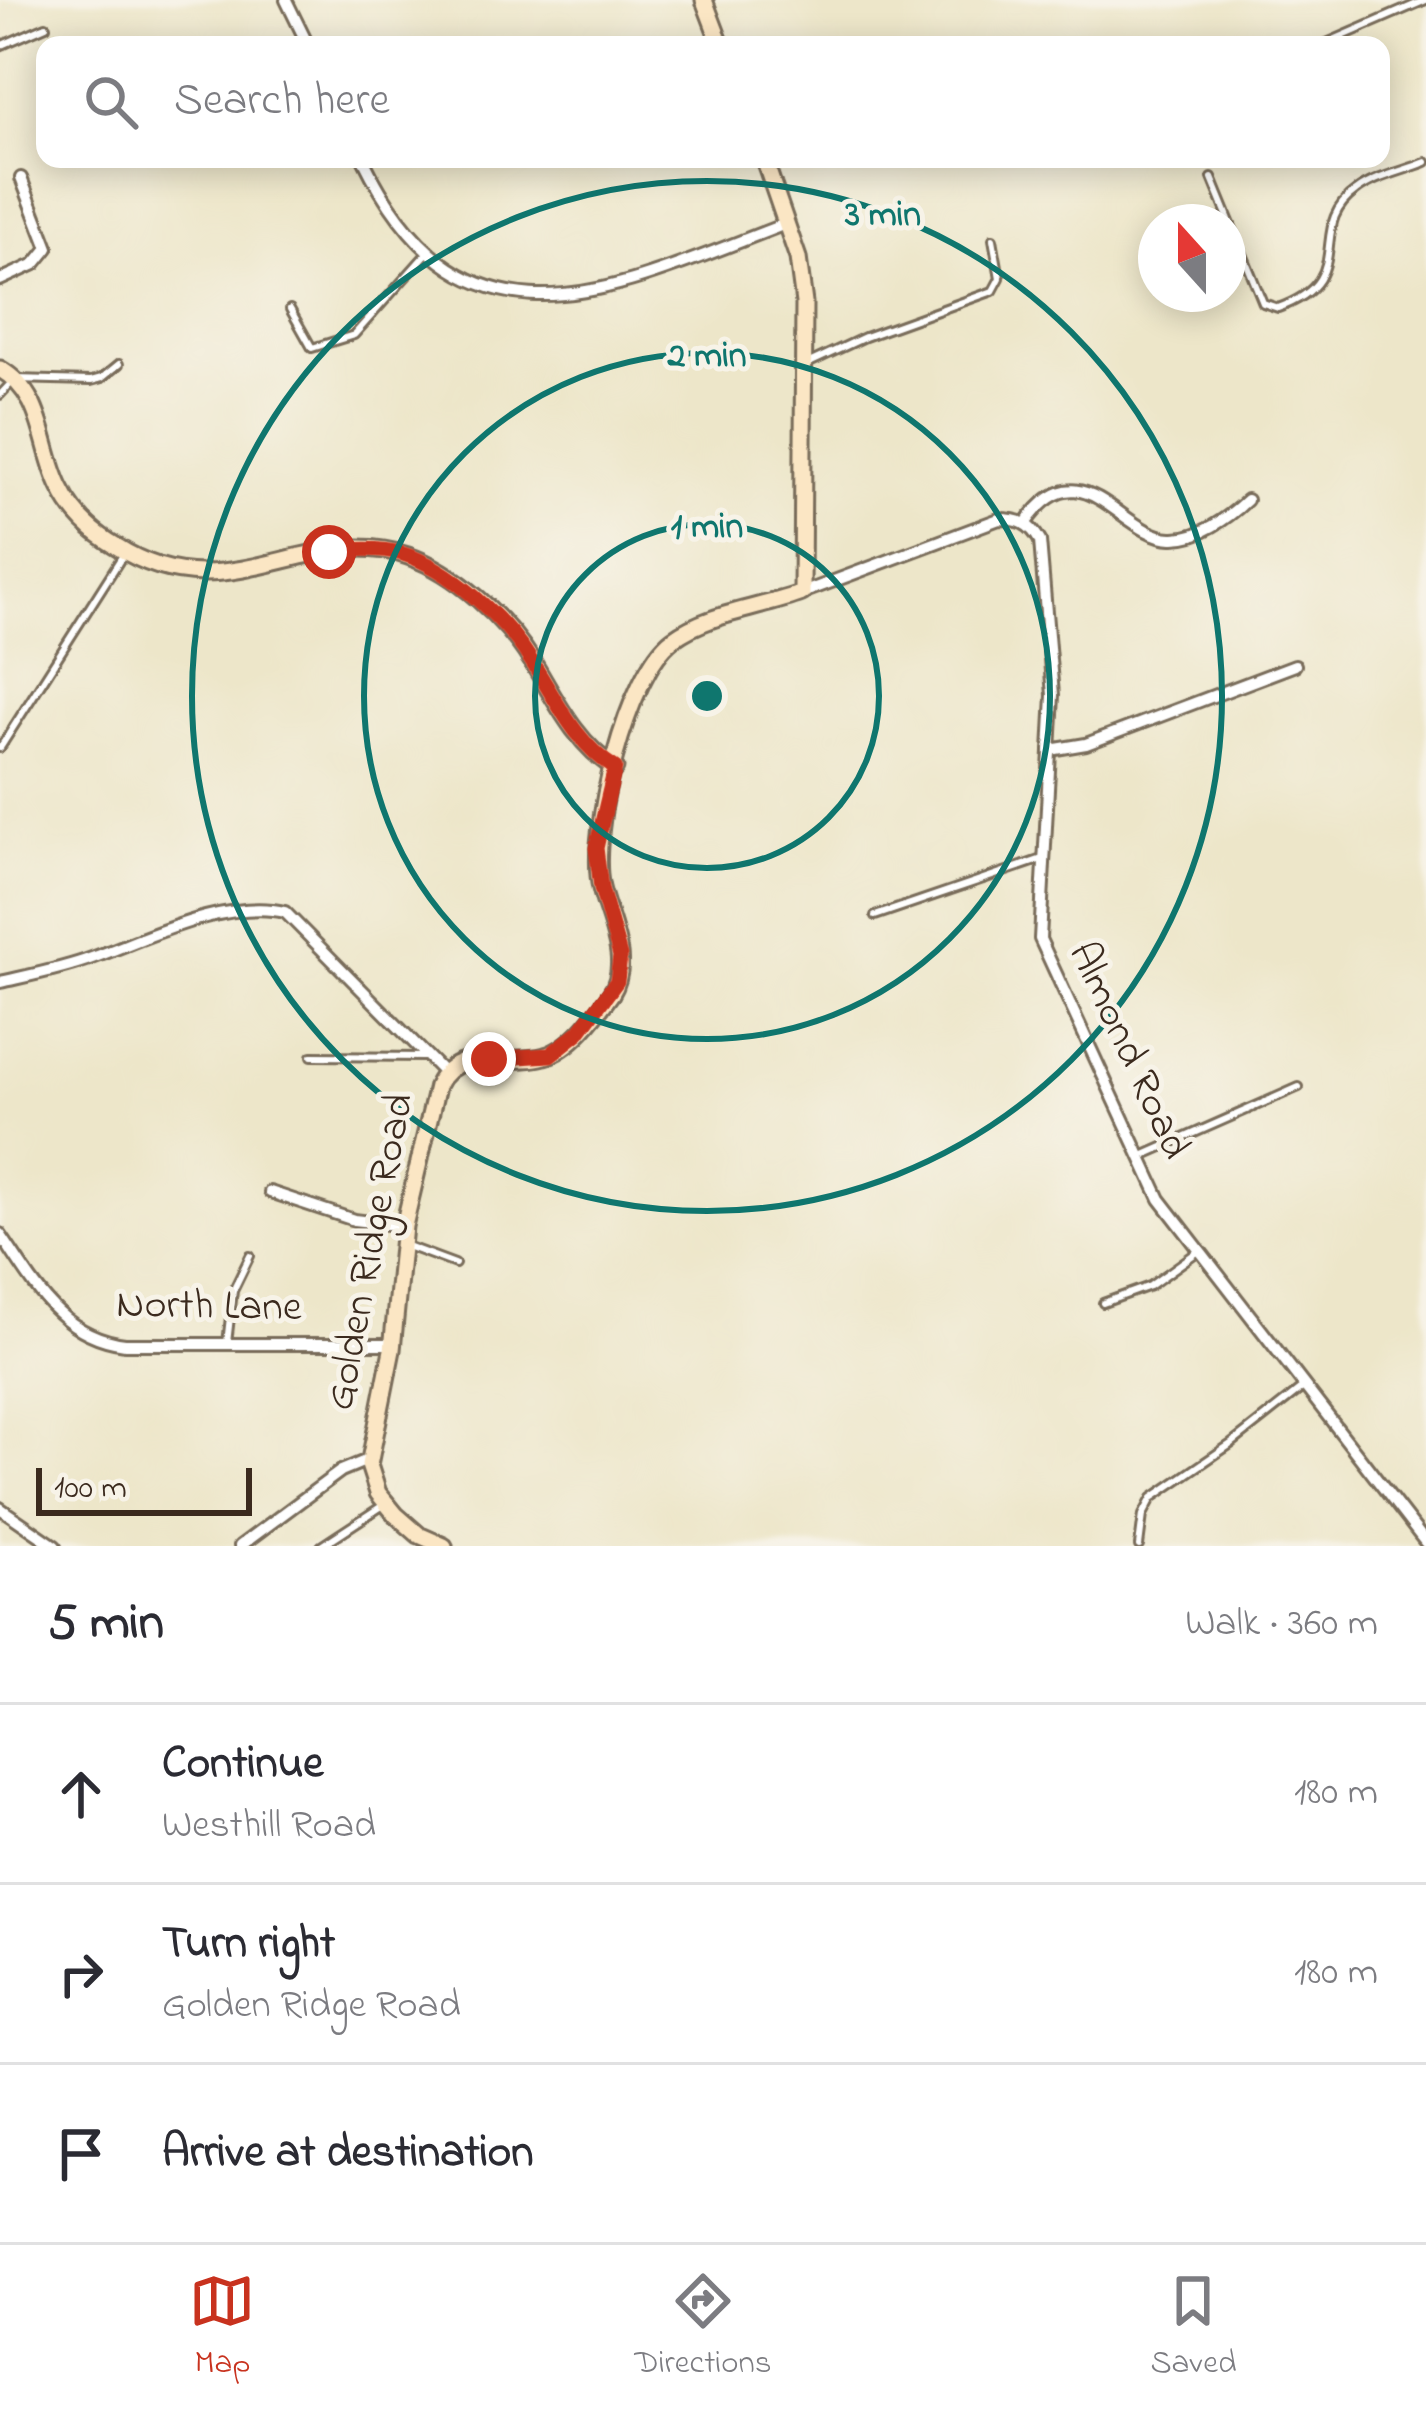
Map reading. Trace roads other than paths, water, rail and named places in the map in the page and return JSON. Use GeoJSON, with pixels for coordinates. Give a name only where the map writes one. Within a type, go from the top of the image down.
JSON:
{"type":"FeatureCollection","features":[{"type":"Feature","properties":{"kind":"street"},"geometry":{"type":"LineString","coordinates":[[286,0],[304,36]]}},
{"type":"Feature","properties":{"kind":"street"},"geometry":{"type":"LineString","coordinates":[[704,0],[718,36]]}},
{"type":"Feature","properties":{"kind":"street"},"geometry":{"type":"LineString","coordinates":[[368,168],[386,205],[428,252],[458,274],[498,291],[553,298],[618,287],[788,223]]}},
{"type":"Feature","properties":{"kind":"street"},"geometry":{"type":"LineString","coordinates":[[767,168],[799,258],[805,303],[802,593],[999,518],[1025,524],[1036,507],[1065,492],[1091,493],[1151,534],[1175,539],[1228,518],[1247,500]]}},
{"type":"Feature","properties":{"kind":"street"},"geometry":{"type":"LineString","coordinates":[[0,280],[35,264],[48,248],[21,178]]}},
{"type":"Feature","properties":{"kind":"street"},"geometry":{"type":"LineString","coordinates":[[8,374],[37,411],[52,467],[68,502],[92,529],[125,552],[166,570],[200,575],[345,550],[391,551],[414,558],[507,627],[588,746],[615,768]]}},
{"type":"Feature","properties":{"kind":"street","name":"Almond Road"},"geometry":{"type":"LineString","coordinates":[[1025,524],[1040,541],[1053,695],[1040,939],[1160,1198],[1426,1543]]}},
{"type":"Feature","properties":{"kind":"street","name":"Golden Ridge Road"},"geometry":{"type":"LineString","coordinates":[[385,1503],[372,1479],[370,1459],[393,1344],[402,1235],[432,1101],[444,1073],[465,1061],[550,1055],[579,1032],[613,990],[620,956],[601,888],[596,848],[629,710],[645,669],[660,650],[694,628],[802,593]]}},
{"type":"Feature","properties":{"kind":"street"},"geometry":{"type":"LineString","coordinates":[[1050,750],[1086,744],[1295,665]]}},
{"type":"Feature","properties":{"kind":"street"},"geometry":{"type":"LineString","coordinates":[[0,982],[87,960],[166,929],[266,908],[285,912],[444,1073]]}},
{"type":"Feature","properties":{"kind":"street"},"geometry":{"type":"LineString","coordinates":[[269,1192],[402,1235]]}},
{"type":"Feature","properties":{"kind":"street","name":"North Lane"},"geometry":{"type":"LineString","coordinates":[[0,1234],[51,1308],[85,1334],[124,1344],[393,1344]]}},
{"type":"Feature","properties":{"kind":"street"},"geometry":{"type":"LineString","coordinates":[[240,1546],[341,1471],[370,1459]]}},
{"type":"Feature","properties":{"kind":"street"},"geometry":{"type":"LineString","coordinates":[[385,1503],[419,1535],[444,1546]]}},
{"type":"Feature","properties":{"kind":"street"},"geometry":{"type":"LineString","coordinates":[[0,1508],[55,1546]]}},
{"type":"Feature","properties":{"kind":"lane"},"geometry":{"type":"LineString","coordinates":[[1343,36],[1426,0]]}},
{"type":"Feature","properties":{"kind":"lane"},"geometry":{"type":"LineString","coordinates":[[0,46],[46,26]]}},
{"type":"Feature","properties":{"kind":"lane"},"geometry":{"type":"LineString","coordinates":[[1212,178],[1263,303],[1278,308],[1307,293],[1329,265],[1333,216],[1355,190],[1426,162]]}},
{"type":"Feature","properties":{"kind":"lane"},"geometry":{"type":"LineString","coordinates":[[804,365],[993,290],[1000,278],[993,239]]}},
{"type":"Feature","properties":{"kind":"lane"},"geometry":{"type":"LineString","coordinates":[[290,309],[312,348],[354,335],[428,252]]}},
{"type":"Feature","properties":{"kind":"lane"},"geometry":{"type":"LineString","coordinates":[[0,395],[8,374],[91,381],[119,364]]}},
{"type":"Feature","properties":{"kind":"lane"},"geometry":{"type":"LineString","coordinates":[[0,748],[125,552]]}},
{"type":"Feature","properties":{"kind":"lane"},"geometry":{"type":"LineString","coordinates":[[874,916],[1045,858]]}},
{"type":"Feature","properties":{"kind":"lane"},"geometry":{"type":"LineString","coordinates":[[312,1056],[428,1057]]}},
{"type":"Feature","properties":{"kind":"lane"},"geometry":{"type":"LineString","coordinates":[[1140,1157],[1299,1088]]}},
{"type":"Feature","properties":{"kind":"lane"},"geometry":{"type":"LineString","coordinates":[[402,1235],[455,1264]]}},
{"type":"Feature","properties":{"kind":"lane"},"geometry":{"type":"LineString","coordinates":[[1103,1303],[1150,1286],[1200,1250]]}},
{"type":"Feature","properties":{"kind":"lane"},"geometry":{"type":"LineString","coordinates":[[226,1342],[232,1292],[250,1256]]}},
{"type":"Feature","properties":{"kind":"lane"},"geometry":{"type":"LineString","coordinates":[[1139,1546],[1143,1515],[1152,1498],[1306,1385]]}},
{"type":"Feature","properties":{"kind":"lane"},"geometry":{"type":"LineString","coordinates":[[321,1546],[385,1503]]}}]}
